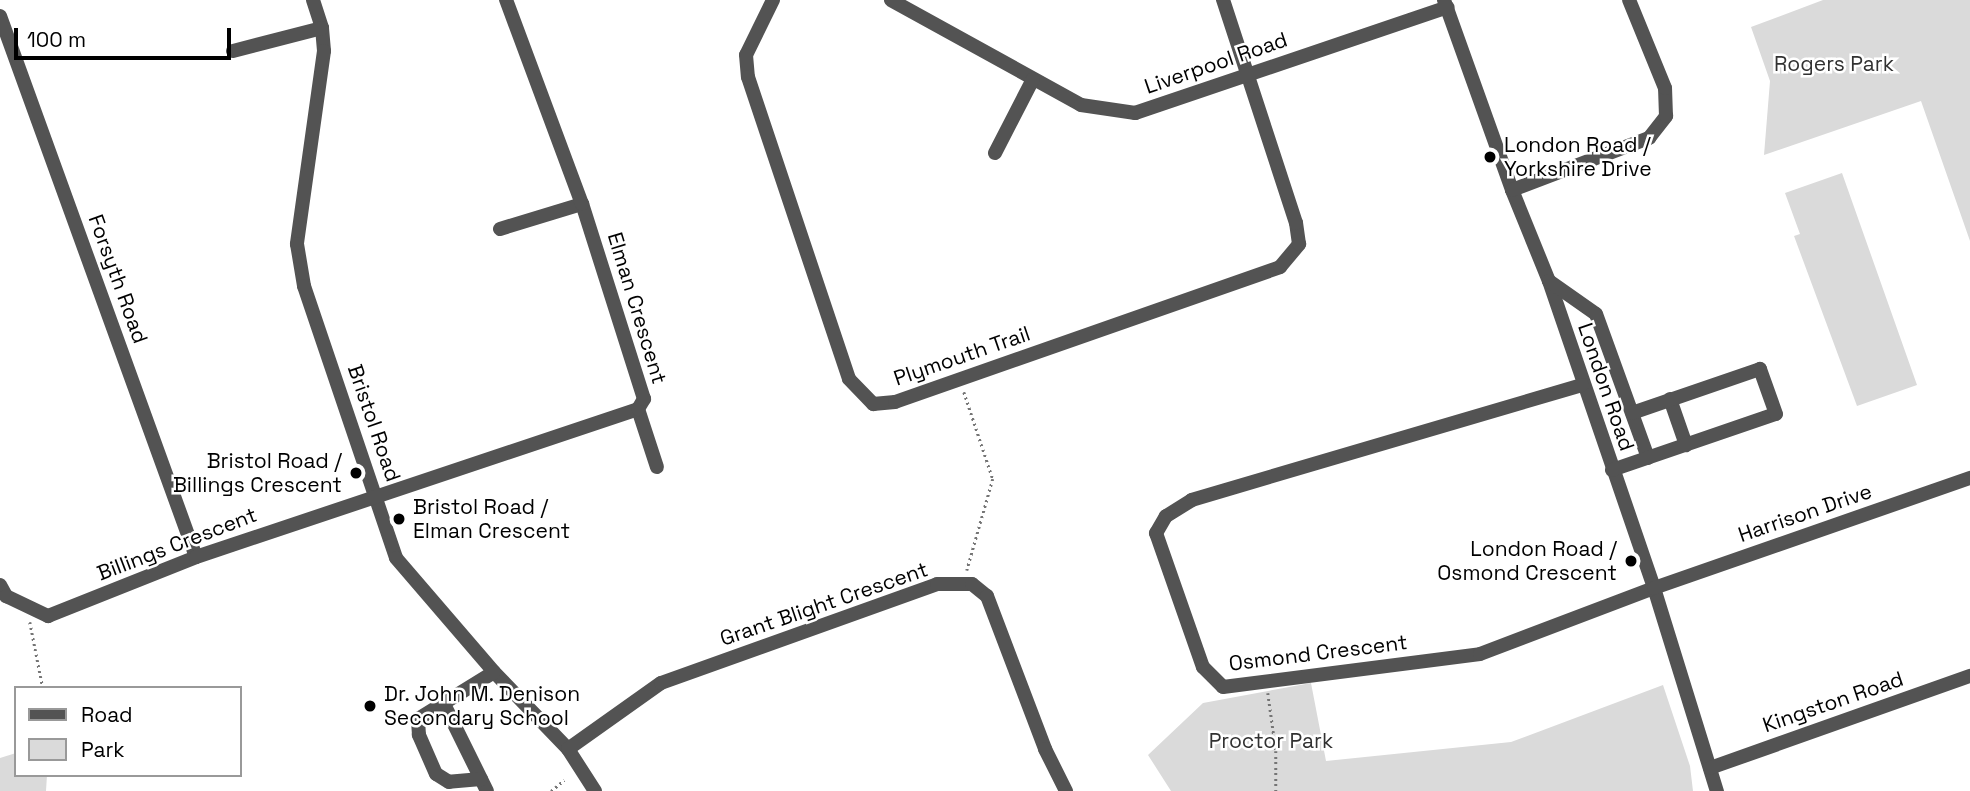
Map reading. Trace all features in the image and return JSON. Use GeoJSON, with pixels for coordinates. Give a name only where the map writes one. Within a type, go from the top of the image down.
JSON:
{"type":"FeatureCollection","features":[{"type":"Feature","properties":{"kind":"street","name":"Bristol Road"},"geometry":{"type":"LineString","coordinates":[[313,0],[322,28],[324,51],[297,244],[304,286],[377,494],[396,558],[494,672],[568,749],[595,791]]}},
{"type":"Feature","properties":{"kind":"street","name":"Elman Crescent"},"geometry":{"type":"LineString","coordinates":[[377,494],[638,409],[644,399],[582,204],[506,0]]}},
{"type":"Feature","properties":{"kind":"street","name":"Plymouth Trail"},"geometry":{"type":"LineString","coordinates":[[772,0],[746,55],[748,77],[849,379],[873,404],[895,402],[1280,267],[1299,244],[1297,223],[1223,0]]}},
{"type":"Feature","properties":{"kind":"street","name":"Liverpool Road"},"geometry":{"type":"LineString","coordinates":[[891,0],[1081,106],[1135,113],[1446,4]]}},
{"type":"Feature","properties":{"kind":"street"},"geometry":{"type":"LineString","coordinates":[[1512,190],[1648,138],[1666,116],[1665,88],[1629,0]]}},
{"type":"Feature","properties":{"kind":"street","name":"London Road"},"geometry":{"type":"LineString","coordinates":[[1446,4],[1512,190],[1549,281],[1582,385],[1654,587],[1717,791]]}},
{"type":"Feature","properties":{"kind":"street","name":"Forsyth Road"},"geometry":{"type":"LineString","coordinates":[[0,16],[195,557]]}},
{"type":"Feature","properties":{"kind":"street"},"geometry":{"type":"LineString","coordinates":[[233,51],[322,28]]}},
{"type":"Feature","properties":{"kind":"street"},"geometry":{"type":"LineString","coordinates":[[996,153],[1033,79]]}},
{"type":"Feature","properties":{"kind":"street"},"geometry":{"type":"LineString","coordinates":[[500,229],[582,204]]}},
{"type":"Feature","properties":{"kind":"street"},"geometry":{"type":"LineString","coordinates":[[1549,281],[1596,314],[1648,458]]}},
{"type":"Feature","properties":{"kind":"street"},"geometry":{"type":"LineString","coordinates":[[1612,470],[1776,414],[1760,369],[1632,413]]}},
{"type":"Feature","properties":{"kind":"street","name":"Osmond Crescent"},"geometry":{"type":"LineString","coordinates":[[1582,385],[1192,500],[1166,516],[1156,533],[1203,667],[1223,687],[1480,654],[1654,587]]}},
{"type":"Feature","properties":{"kind":"street"},"geometry":{"type":"LineString","coordinates":[[1670,399],[1686,445]]}},
{"type":"Feature","properties":{"kind":"street"},"geometry":{"type":"LineString","coordinates":[[638,409],[657,467]]}},
{"type":"Feature","properties":{"kind":"street","name":"Harrison Drive"},"geometry":{"type":"LineString","coordinates":[[1654,587],[1970,478]]}},
{"type":"Feature","properties":{"kind":"street","name":"Billings Crescent"},"geometry":{"type":"LineString","coordinates":[[0,585],[6,596],[48,616],[195,557],[377,494]]}},
{"type":"Feature","properties":{"kind":"street","name":"Grant Blight Crescent"},"geometry":{"type":"LineString","coordinates":[[568,749],[661,683],[937,584],[964,584]]}},
{"type":"Feature","properties":{"kind":"street"},"geometry":{"type":"LineString","coordinates":[[964,584],[972,584],[987,596],[1045,749],[1066,791]]}},
{"type":"Feature","properties":{"kind":"street"},"geometry":{"type":"LineString","coordinates":[[484,785],[449,782],[436,774],[419,735],[418,719],[494,672]]}},
{"type":"Feature","properties":{"kind":"street","name":"Kingston Road"},"geometry":{"type":"LineString","coordinates":[[1710,768],[1970,676]]}},
{"type":"Feature","properties":{"kind":"street"},"geometry":{"type":"LineString","coordinates":[[443,702],[484,785]]}},
{"type":"Feature","properties":{"kind":"path"},"geometry":{"type":"LineString","coordinates":[[959,379],[993,479],[964,584]]}},
{"type":"Feature","properties":{"kind":"path"},"geometry":{"type":"LineString","coordinates":[[27,606],[43,686]]}},
{"type":"Feature","properties":{"kind":"path"},"geometry":{"type":"LineString","coordinates":[[1266,680],[1276,751],[1276,791]]}},
{"type":"Feature","properties":{"kind":"path"},"geometry":{"type":"LineString","coordinates":[[551,791],[564,780]]}},
{"type":"Feature","properties":{"kind":"green space","name":"Rogers Park"},"geometry":{"type":"Polygon","coordinates":[[[1823,0],[1970,0],[1970,241],[1921,101],[1764,155],[1770,81],[1751,27],[1823,0]]]}},
{"type":"Feature","properties":{"kind":"green space"},"geometry":{"type":"Polygon","coordinates":[[[1842,173],[1917,385],[1857,406],[1794,236],[1800,234],[1785,193],[1842,173]]]}},
{"type":"Feature","properties":{"kind":"green space","name":"Proctor Park"},"geometry":{"type":"Polygon","coordinates":[[[1311,683],[1326,761],[1511,742],[1663,685],[1690,766],[1693,791],[1171,791],[1148,755],[1203,703],[1311,683]]]}},
{"type":"Feature","properties":{"kind":"green space"},"geometry":{"type":"Polygon","coordinates":[[[14,754],[14,777],[47,777],[46,791],[0,791],[0,758],[14,754]]]}},
{"type":"Feature","properties":{"kind":"place","name":"London Road / Yorkshire Drive"},"geometry":{"type":"Point","coordinates":[1490,157]}},
{"type":"Feature","properties":{"kind":"place","name":"Bristol Road / Billings Crescent"},"geometry":{"type":"Point","coordinates":[356,473]}},
{"type":"Feature","properties":{"kind":"place","name":"Bristol Road / Elman Crescent"},"geometry":{"type":"Point","coordinates":[399,519]}},
{"type":"Feature","properties":{"kind":"place","name":"London Road / Osmond Crescent"},"geometry":{"type":"Point","coordinates":[1631,561]}},
{"type":"Feature","properties":{"kind":"place","name":"Dr. John M. Denison Secondary School"},"geometry":{"type":"Point","coordinates":[370,706]}}]}
